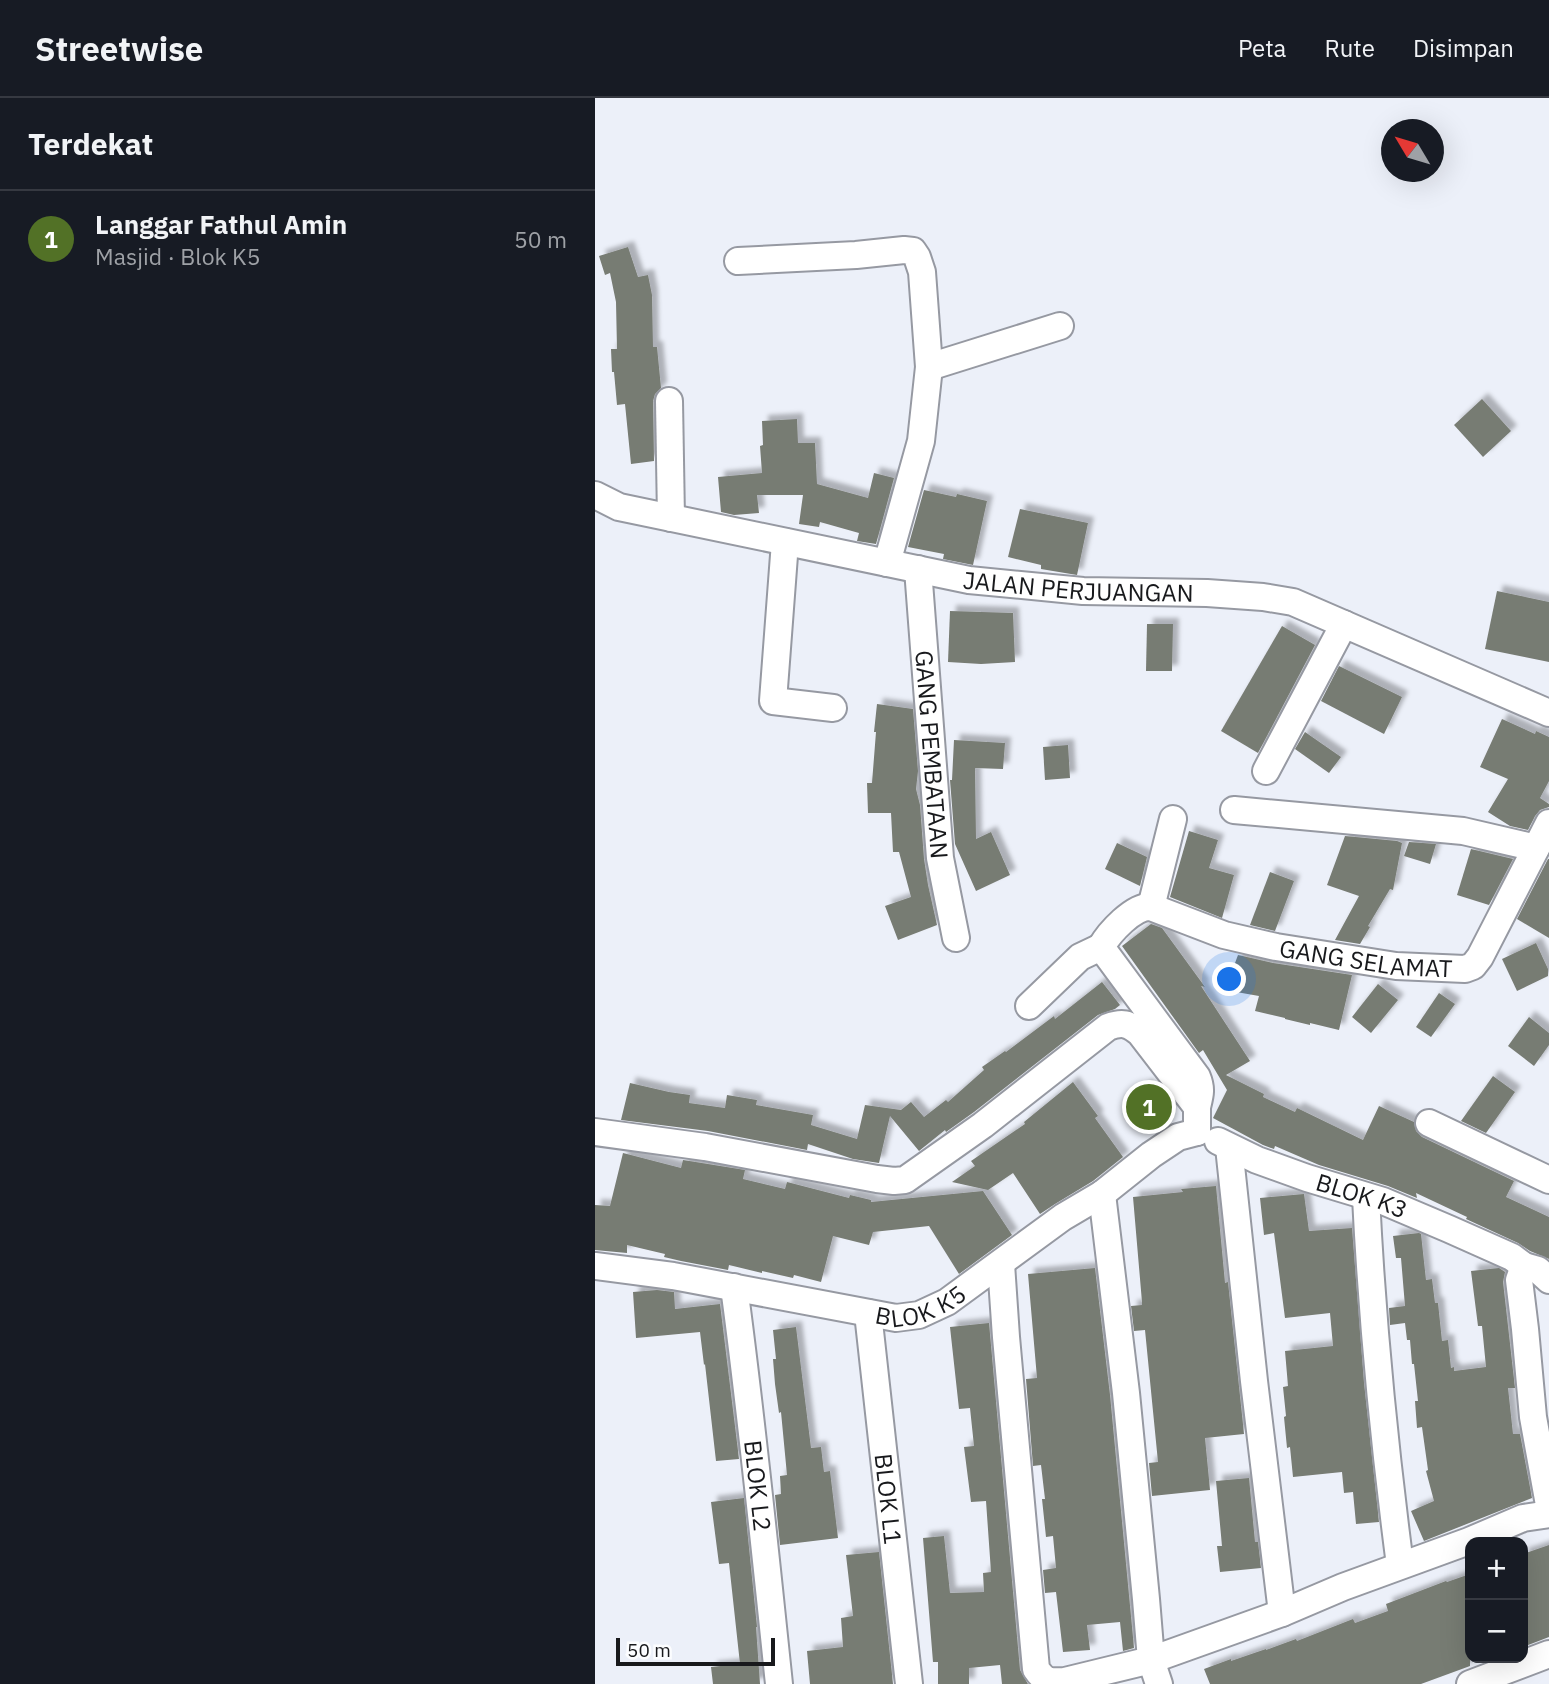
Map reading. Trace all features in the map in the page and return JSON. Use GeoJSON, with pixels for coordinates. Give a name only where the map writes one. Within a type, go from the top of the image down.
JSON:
{"type":"FeatureCollection","features":[{"type":"Feature","properties":{"kind":"street"},"geometry":{"type":"LineString","coordinates":[[738,261],[904,250],[913,251],[918,257],[922,272],[929,367],[921,441],[887,563]]}},
{"type":"Feature","properties":{"kind":"street"},"geometry":{"type":"LineString","coordinates":[[929,367],[1060,326]]}},
{"type":"Feature","properties":{"kind":"street"},"geometry":{"type":"LineString","coordinates":[[669,401],[671,518]]}},
{"type":"Feature","properties":{"kind":"street","name":"JALAN PERJUANGAN"},"geometry":{"type":"LineString","coordinates":[[595,495],[619,507],[969,580],[1083,591],[1207,593],[1293,601],[1549,713]]}},
{"type":"Feature","properties":{"kind":"street"},"geometry":{"type":"LineString","coordinates":[[785,542],[773,701],[833,708]]}},
{"type":"Feature","properties":{"kind":"street","name":"GANG PEMBATAAN"},"geometry":{"type":"LineString","coordinates":[[918,569],[940,858],[956,938]]}},
{"type":"Feature","properties":{"kind":"street"},"geometry":{"type":"LineString","coordinates":[[1266,771],[1344,624]]}},
{"type":"Feature","properties":{"kind":"street"},"geometry":{"type":"LineString","coordinates":[[1234,810],[1463,831],[1536,848]]}},
{"type":"Feature","properties":{"kind":"street"},"geometry":{"type":"LineString","coordinates":[[1029,1006],[1080,957],[1101,947],[1112,931],[1137,909],[1151,907],[1173,819]]}},
{"type":"Feature","properties":{"kind":"street","name":"GANG SELAMAT"},"geometry":{"type":"LineString","coordinates":[[1151,907],[1224,936],[1276,947],[1396,966],[1465,969],[1473,966],[1480,957],[1549,823]]}},
{"type":"Feature","properties":{"kind":"street"},"geometry":{"type":"LineString","coordinates":[[1101,947],[1197,1077],[1201,1093],[1197,1120]]}},
{"type":"Feature","properties":{"kind":"street"},"geometry":{"type":"LineString","coordinates":[[595,1132],[705,1147],[877,1180],[905,1180],[983,1125],[1108,1027],[1120,1023],[1130,1025],[1140,1033],[1197,1120]]}},
{"type":"Feature","properties":{"kind":"street","name":"BLOK K3"},"geometry":{"type":"LineString","coordinates":[[1197,1120],[1229,1147],[1257,1160],[1383,1201],[1497,1249],[1524,1266],[1538,1270],[1549,1280]]}},
{"type":"Feature","properties":{"kind":"street","name":"BLOK K5"},"geometry":{"type":"LineString","coordinates":[[595,1266],[673,1276],[896,1318],[919,1315],[947,1302],[1063,1217],[1102,1194],[1178,1138],[1197,1120]]}},
{"type":"Feature","properties":{"kind":"street"},"geometry":{"type":"LineString","coordinates":[[1429,1123],[1549,1180]]}},
{"type":"Feature","properties":{"kind":"street"},"geometry":{"type":"LineString","coordinates":[[1229,1147],[1282,1613]]}},
{"type":"Feature","properties":{"kind":"street"},"geometry":{"type":"LineString","coordinates":[[1102,1194],[1155,1672]]}},
{"type":"Feature","properties":{"kind":"street"},"geometry":{"type":"LineString","coordinates":[[1366,1197],[1390,1492],[1400,1565]]}},
{"type":"Feature","properties":{"kind":"street"},"geometry":{"type":"LineString","coordinates":[[1001,1264],[1039,1681],[1155,1672],[1282,1613],[1400,1565],[1469,1541],[1523,1518],[1549,1514]]}},
{"type":"Feature","properties":{"kind":"street"},"geometry":{"type":"LineString","coordinates":[[1524,1266],[1519,1280],[1540,1380],[1535,1427],[1549,1505]]}},
{"type":"Feature","properties":{"kind":"street","name":"BLOK L2"},"geometry":{"type":"LineString","coordinates":[[734,1287],[758,1479],[779,1684]]}},
{"type":"Feature","properties":{"kind":"street","name":"BLOK L1"},"geometry":{"type":"LineString","coordinates":[[868,1313],[909,1684]]}},
{"type":"Feature","properties":{"kind":"street"},"geometry":{"type":"LineString","coordinates":[[1470,1684],[1549,1654]]}},
{"type":"Feature","properties":{"kind":"building"},"geometry":{"type":"Polygon","coordinates":[[[628,247],[638,277],[648,275],[652,295],[653,347],[657,347],[661,388],[653,401],[654,461],[631,464],[625,404],[617,405],[612,372],[611,349],[617,349],[616,302],[610,273],[605,275],[599,256],[628,247]]]}},
{"type":"Feature","properties":{"kind":"building"},"geometry":{"type":"Polygon","coordinates":[[[1482,399],[1511,431],[1483,457],[1454,425],[1482,399]]]}},
{"type":"Feature","properties":{"kind":"building"},"geometry":{"type":"Polygon","coordinates":[[[797,419],[798,443],[815,443],[817,484],[868,498],[874,473],[894,478],[876,544],[857,541],[859,533],[820,522],[819,527],[799,524],[803,495],[757,495],[759,513],[734,515],[721,512],[718,477],[762,473],[762,421],[797,419]]]}},
{"type":"Feature","properties":{"kind":"building"},"geometry":{"type":"Polygon","coordinates":[[[924,490],[987,501],[973,565],[943,559],[944,554],[908,547],[924,490]]]}},
{"type":"Feature","properties":{"kind":"building"},"geometry":{"type":"Polygon","coordinates":[[[1020,509],[1088,523],[1077,575],[1041,569],[1041,565],[1008,557],[1020,509]]]}},
{"type":"Feature","properties":{"kind":"building"},"geometry":{"type":"Polygon","coordinates":[[[1497,591],[1549,602],[1549,662],[1485,649],[1497,591]]]}},
{"type":"Feature","properties":{"kind":"building"},"geometry":{"type":"Polygon","coordinates":[[[950,611],[1013,613],[1015,662],[948,662],[950,611]]]}},
{"type":"Feature","properties":{"kind":"building"},"geometry":{"type":"Polygon","coordinates":[[[1147,624],[1173,624],[1172,671],[1146,671],[1147,624]]]}},
{"type":"Feature","properties":{"kind":"building"},"geometry":{"type":"Polygon","coordinates":[[[1282,626],[1315,645],[1258,753],[1221,731],[1282,626]]]}},
{"type":"Feature","properties":{"kind":"building"},"geometry":{"type":"Polygon","coordinates":[[[1339,666],[1402,697],[1384,734],[1321,701],[1339,666]]]}},
{"type":"Feature","properties":{"kind":"building"},"geometry":{"type":"Polygon","coordinates":[[[877,704],[913,709],[918,771],[916,789],[928,885],[937,925],[898,940],[885,906],[911,897],[899,852],[893,852],[891,813],[868,813],[867,783],[872,783],[877,704]]]}},
{"type":"Feature","properties":{"kind":"building"},"geometry":{"type":"Polygon","coordinates":[[[1502,719],[1535,734],[1536,731],[1549,737],[1549,781],[1540,798],[1549,804],[1549,807],[1540,810],[1528,830],[1510,826],[1488,812],[1508,779],[1480,767],[1502,719]]]}},
{"type":"Feature","properties":{"kind":"building"},"geometry":{"type":"Polygon","coordinates":[[[1305,732],[1341,757],[1329,773],[1295,749],[1305,732]]]}},
{"type":"Feature","properties":{"kind":"building"},"geometry":{"type":"Polygon","coordinates":[[[954,740],[1005,743],[1003,769],[975,768],[976,839],[991,832],[1010,875],[976,891],[955,844],[950,780],[954,740]]]}},
{"type":"Feature","properties":{"kind":"building"},"geometry":{"type":"Polygon","coordinates":[[[1068,745],[1070,778],[1045,780],[1043,747],[1068,745]]]}},
{"type":"Feature","properties":{"kind":"building"},"geometry":{"type":"Polygon","coordinates":[[[1189,831],[1218,840],[1209,868],[1234,875],[1222,918],[1170,897],[1189,831]]]}},
{"type":"Feature","properties":{"kind":"building"},"geometry":{"type":"Polygon","coordinates":[[[1345,836],[1402,843],[1393,890],[1390,889],[1360,944],[1335,940],[1359,896],[1327,885],[1345,836]]]}},
{"type":"Feature","properties":{"kind":"building"},"geometry":{"type":"Polygon","coordinates":[[[1409,842],[1436,844],[1430,864],[1404,856],[1409,842]]]}},
{"type":"Feature","properties":{"kind":"building"},"geometry":{"type":"Polygon","coordinates":[[[1117,843],[1147,857],[1140,886],[1105,869],[1117,843]]]}},
{"type":"Feature","properties":{"kind":"building"},"geometry":{"type":"Polygon","coordinates":[[[1471,849],[1513,859],[1489,905],[1457,895],[1471,849]]]}},
{"type":"Feature","properties":{"kind":"building"},"geometry":{"type":"Polygon","coordinates":[[[1549,859],[1549,938],[1517,919],[1549,859]]]}},
{"type":"Feature","properties":{"kind":"building"},"geometry":{"type":"Polygon","coordinates":[[[1270,872],[1294,881],[1275,931],[1250,925],[1270,872]]]}},
{"type":"Feature","properties":{"kind":"building"},"geometry":{"type":"Polygon","coordinates":[[[1151,924],[1162,928],[1205,987],[1201,986],[1250,1061],[1226,1075],[1264,1094],[1263,1097],[1295,1112],[1297,1108],[1363,1140],[1379,1106],[1414,1122],[1416,1131],[1422,1137],[1514,1181],[1506,1197],[1549,1217],[1549,1259],[1416,1193],[1417,1198],[1388,1186],[1319,1165],[1275,1146],[1274,1149],[1263,1145],[1213,1118],[1227,1090],[1203,1050],[1199,1053],[1122,946],[1151,924]]]}},
{"type":"Feature","properties":{"kind":"building"},"geometry":{"type":"Polygon","coordinates":[[[1536,943],[1548,969],[1548,976],[1517,991],[1502,959],[1536,943]]]}},
{"type":"Feature","properties":{"kind":"building"},"geometry":{"type":"Polygon","coordinates":[[[1238,955],[1352,975],[1339,1030],[1255,1011],[1259,996],[1225,990],[1238,955]]]}},
{"type":"Feature","properties":{"kind":"building"},"geometry":{"type":"Polygon","coordinates":[[[1102,982],[1120,1005],[1098,1015],[974,1112],[919,1151],[890,1116],[879,1163],[853,1159],[808,1144],[807,1150],[708,1131],[621,1120],[630,1083],[690,1095],[689,1103],[725,1108],[727,1095],[757,1100],[756,1105],[813,1115],[811,1125],[857,1139],[865,1105],[901,1110],[911,1102],[924,1117],[946,1100],[948,1102],[984,1070],[982,1067],[1054,1016],[1055,1019],[1102,982]]]}},
{"type":"Feature","properties":{"kind":"building"},"geometry":{"type":"Polygon","coordinates":[[[1378,984],[1398,1000],[1371,1033],[1352,1017],[1378,984]]]}},
{"type":"Feature","properties":{"kind":"building"},"geometry":{"type":"Polygon","coordinates":[[[1439,993],[1455,1004],[1431,1037],[1416,1027],[1439,993]]]}},
{"type":"Feature","properties":{"kind":"building"},"geometry":{"type":"Polygon","coordinates":[[[1529,1017],[1549,1033],[1549,1045],[1534,1066],[1508,1046],[1529,1017]]]}},
{"type":"Feature","properties":{"kind":"building"},"geometry":{"type":"Polygon","coordinates":[[[1493,1076],[1515,1092],[1486,1133],[1461,1121],[1493,1076]]]}},
{"type":"Feature","properties":{"kind":"building"},"geometry":{"type":"Polygon","coordinates":[[[1073,1082],[1123,1157],[1093,1181],[1040,1214],[1013,1173],[988,1190],[952,1182],[975,1166],[971,1161],[1025,1124],[1024,1122],[1073,1082]]]}},
{"type":"Feature","properties":{"kind":"building"},"geometry":{"type":"Polygon","coordinates":[[[1146,1085],[1171,1109],[1151,1129],[1126,1106],[1146,1085]]]}},
{"type":"Feature","properties":{"kind":"building"},"geometry":{"type":"Polygon","coordinates":[[[623,1153],[681,1168],[683,1160],[745,1170],[743,1179],[785,1189],[787,1182],[871,1202],[983,1191],[1012,1235],[959,1274],[929,1226],[873,1232],[869,1245],[833,1236],[821,1282],[729,1265],[728,1270],[664,1257],[665,1254],[627,1245],[627,1253],[595,1250],[595,1205],[610,1206],[623,1153]]]}},
{"type":"Feature","properties":{"kind":"building"},"geometry":{"type":"Polygon","coordinates":[[[1216,1186],[1244,1434],[1205,1438],[1210,1490],[1152,1496],[1149,1463],[1158,1462],[1145,1330],[1134,1331],[1131,1306],[1142,1305],[1133,1197],[1216,1186]]]}},
{"type":"Feature","properties":{"kind":"building"},"geometry":{"type":"Polygon","coordinates":[[[1304,1194],[1309,1231],[1352,1228],[1364,1383],[1379,1522],[1356,1524],[1353,1492],[1344,1493],[1342,1472],[1293,1477],[1284,1417],[1283,1387],[1288,1386],[1285,1351],[1333,1346],[1330,1313],[1285,1318],[1274,1233],[1264,1235],[1260,1198],[1304,1194]]]}},
{"type":"Feature","properties":{"kind":"building"},"geometry":{"type":"Polygon","coordinates":[[[1419,1233],[1426,1280],[1432,1279],[1435,1303],[1438,1303],[1442,1341],[1448,1340],[1451,1368],[1454,1367],[1454,1371],[1486,1367],[1482,1326],[1478,1326],[1471,1271],[1499,1268],[1505,1272],[1503,1282],[1515,1388],[1508,1388],[1513,1434],[1520,1434],[1532,1498],[1424,1541],[1411,1511],[1434,1501],[1426,1471],[1422,1427],[1417,1428],[1415,1401],[1418,1401],[1414,1364],[1405,1323],[1390,1325],[1389,1308],[1405,1306],[1401,1258],[1396,1258],[1393,1236],[1419,1233]]]}},
{"type":"Feature","properties":{"kind":"building"},"geometry":{"type":"Polygon","coordinates":[[[1095,1268],[1134,1648],[1123,1651],[1120,1622],[1087,1625],[1090,1650],[1063,1652],[1056,1592],[1045,1593],[1043,1570],[1056,1568],[1053,1536],[1046,1537],[1041,1465],[1033,1466],[1026,1379],[1037,1378],[1028,1274],[1095,1268]]]}},
{"type":"Feature","properties":{"kind":"building"},"geometry":{"type":"Polygon","coordinates":[[[633,1292],[674,1292],[675,1309],[720,1304],[739,1459],[716,1461],[700,1332],[636,1338],[633,1292]]]}},
{"type":"Feature","properties":{"kind":"building"},"geometry":{"type":"Polygon","coordinates":[[[989,1323],[1020,1670],[1028,1684],[1002,1684],[1000,1665],[969,1668],[969,1684],[938,1684],[938,1662],[933,1662],[923,1538],[944,1536],[950,1593],[984,1592],[983,1573],[991,1572],[986,1501],[971,1502],[964,1447],[974,1446],[970,1408],[959,1409],[950,1327],[989,1323]]]}},
{"type":"Feature","properties":{"kind":"building"},"geometry":{"type":"Polygon","coordinates":[[[796,1327],[811,1448],[821,1447],[824,1472],[830,1471],[838,1538],[780,1545],[775,1495],[781,1494],[780,1476],[787,1475],[781,1412],[779,1413],[775,1384],[773,1330],[796,1327]]]}},
{"type":"Feature","properties":{"kind":"building"},"geometry":{"type":"Polygon","coordinates":[[[1249,1478],[1255,1542],[1258,1542],[1261,1568],[1220,1572],[1217,1546],[1222,1546],[1216,1481],[1249,1478]]]}},
{"type":"Feature","properties":{"kind":"building"},"geometry":{"type":"Polygon","coordinates":[[[744,1498],[760,1684],[713,1684],[711,1667],[740,1664],[729,1563],[719,1564],[711,1502],[744,1498]]]}},
{"type":"Feature","properties":{"kind":"building"},"geometry":{"type":"Polygon","coordinates":[[[1549,1545],[1549,1637],[1528,1645],[1528,1600],[1528,1552],[1549,1545]]]}},
{"type":"Feature","properties":{"kind":"building"},"geometry":{"type":"Polygon","coordinates":[[[879,1552],[893,1684],[810,1684],[807,1651],[843,1647],[841,1618],[853,1616],[846,1555],[879,1552]]]}},
{"type":"Feature","properties":{"kind":"building"},"geometry":{"type":"Polygon","coordinates":[[[1465,1576],[1465,1663],[1470,1663],[1470,1666],[1421,1684],[1210,1684],[1204,1669],[1296,1639],[1297,1641],[1353,1619],[1355,1623],[1388,1611],[1386,1604],[1465,1576]]]}},
{"type":"Feature","properties":{"kind":"place","name":"Langgar Fathul Amin"},"geometry":{"type":"Point","coordinates":[1149,1107]}}]}
